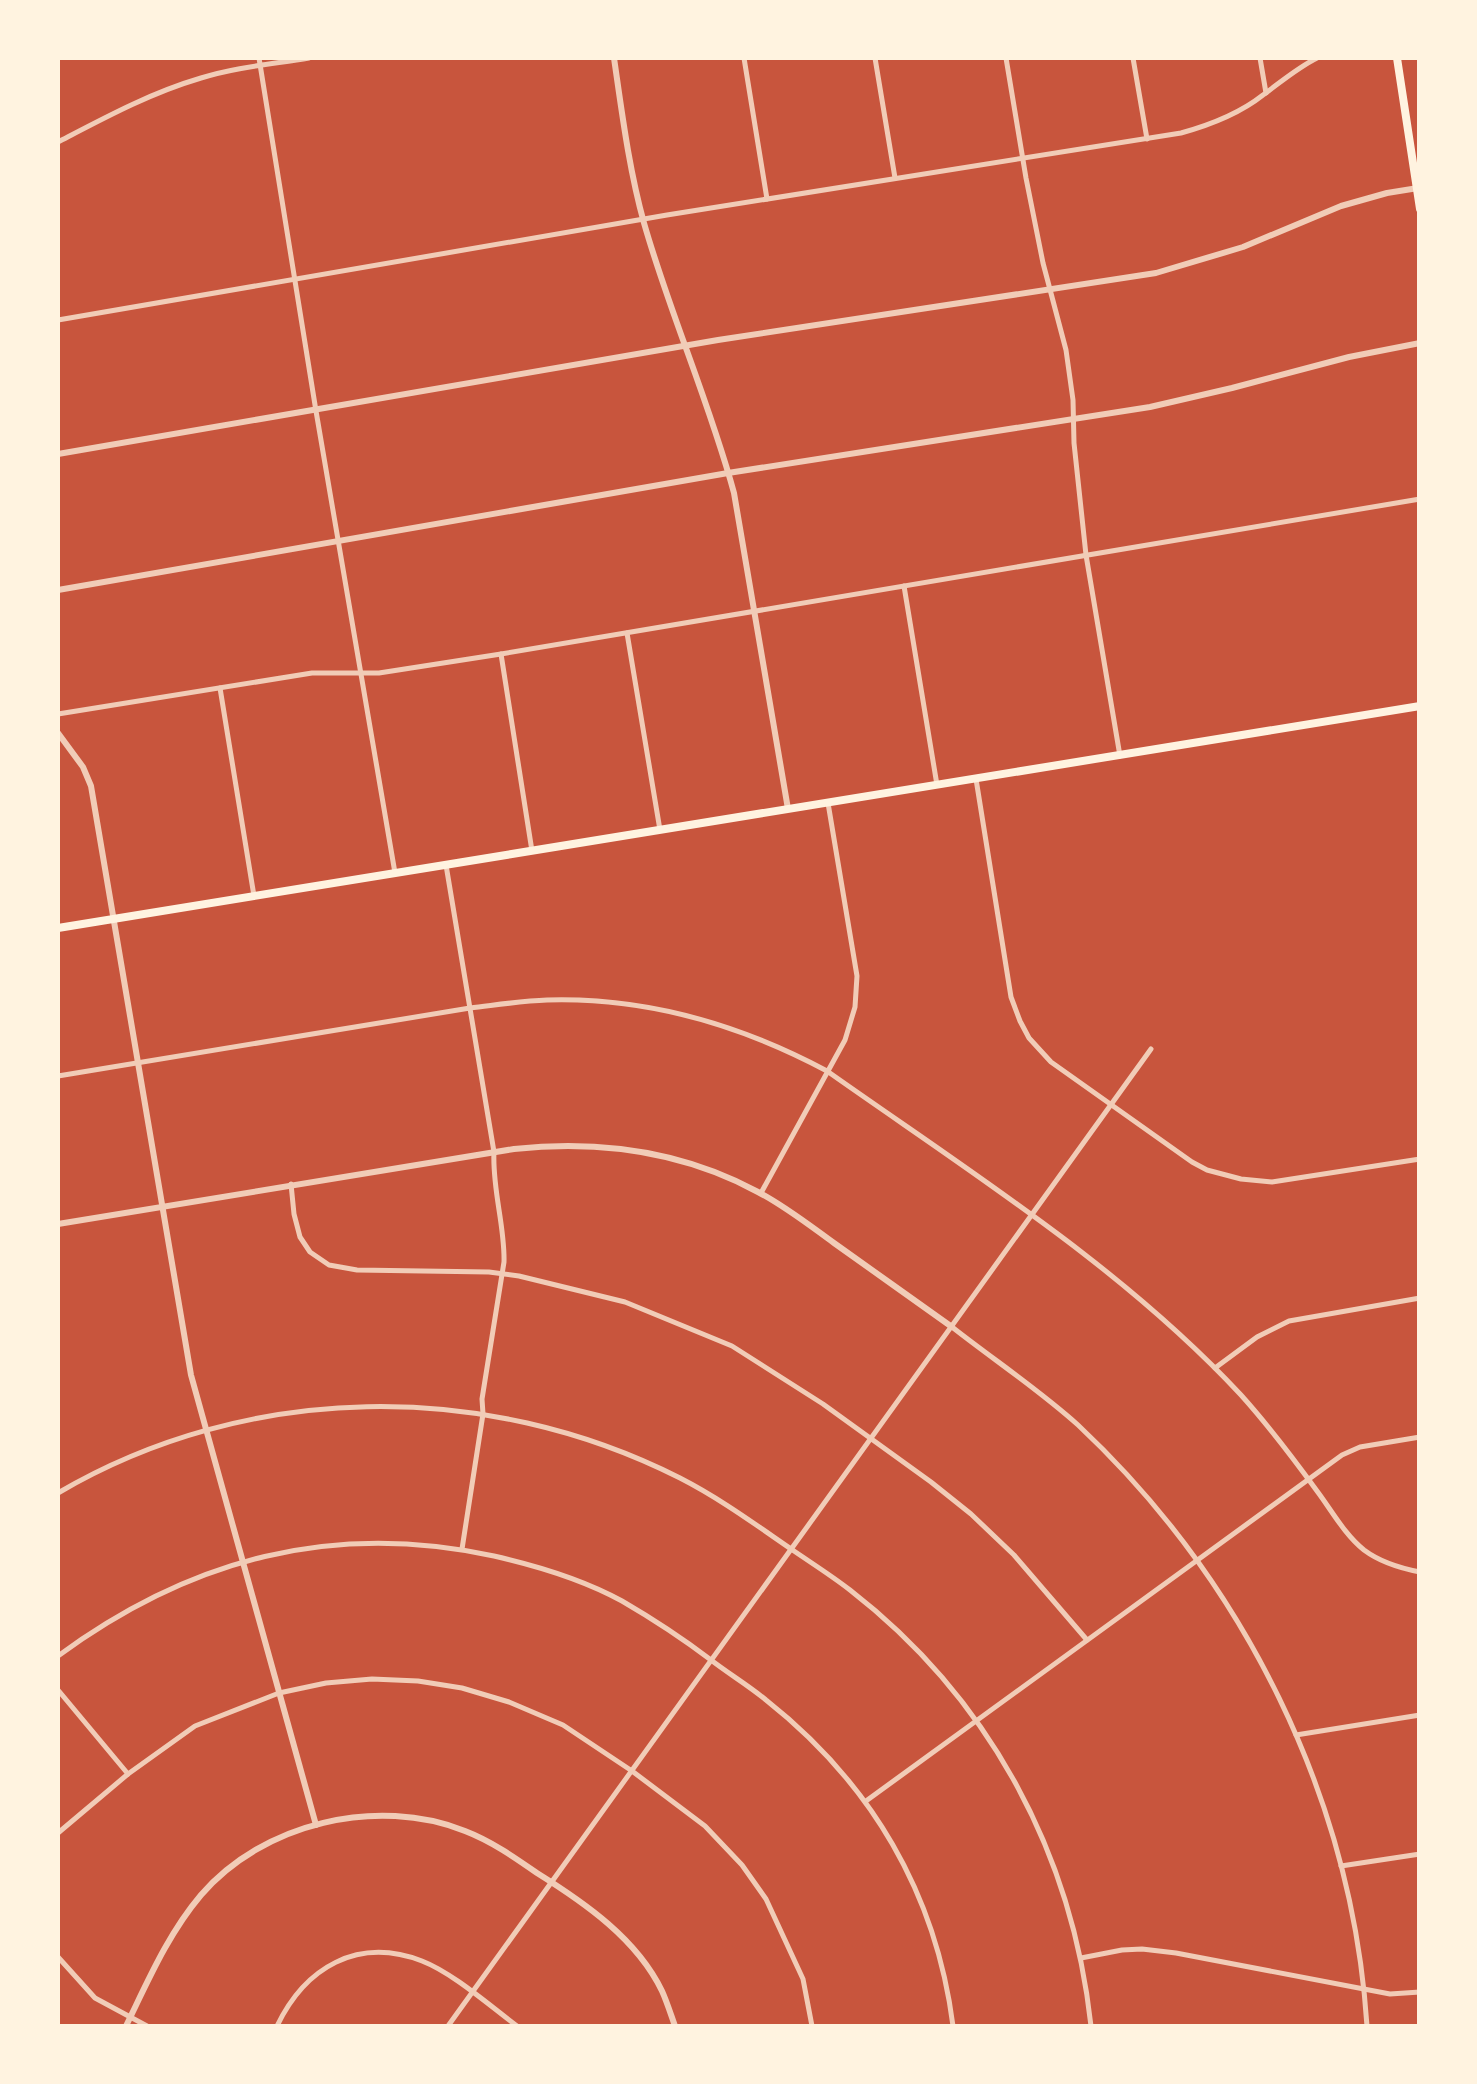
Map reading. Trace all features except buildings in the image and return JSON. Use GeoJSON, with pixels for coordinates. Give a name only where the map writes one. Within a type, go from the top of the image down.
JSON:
{"type":"FeatureCollection","features":[{"type":"Feature","properties":{"kind":"main road"},"geometry":{"type":"LineString","coordinates":[[1396,58],[1420,209]]}},
{"type":"Feature","properties":{"kind":"main road"},"geometry":{"type":"LineString","coordinates":[[58,928],[1420,706]]}},
{"type":"Feature","properties":{"kind":"street"},"geometry":{"type":"LineString","coordinates":[[58,142],[126,106],[176,86],[260,61],[309,58]]}},
{"type":"Feature","properties":{"kind":"street"},"geometry":{"type":"LineString","coordinates":[[614,58],[643,220],[728,474],[788,809]]}},
{"type":"Feature","properties":{"kind":"street"},"geometry":{"type":"LineString","coordinates":[[744,58],[768,199]]}},
{"type":"Feature","properties":{"kind":"street"},"geometry":{"type":"LineString","coordinates":[[874,58],[895,178]]}},
{"type":"Feature","properties":{"kind":"street"},"geometry":{"type":"LineString","coordinates":[[1006,58],[1043,263],[1066,353],[1086,555],[1120,756]]}},
{"type":"Feature","properties":{"kind":"street"},"geometry":{"type":"LineString","coordinates":[[1133,58],[1147,138]]}},
{"type":"Feature","properties":{"kind":"street"},"geometry":{"type":"LineString","coordinates":[[1260,58],[1266,94]]}},
{"type":"Feature","properties":{"kind":"street"},"geometry":{"type":"LineString","coordinates":[[58,320],[1181,133],[1238,111],[1317,58]]}},
{"type":"Feature","properties":{"kind":"street"},"geometry":{"type":"LineString","coordinates":[[260,61],[395,873]]}},
{"type":"Feature","properties":{"kind":"street"},"geometry":{"type":"LineString","coordinates":[[58,454],[718,340],[1156,272],[1206,260],[1268,238],[1341,206],[1418,188]]}},
{"type":"Feature","properties":{"kind":"street"},"geometry":{"type":"LineString","coordinates":[[58,590],[1178,401],[1420,343]]}},
{"type":"Feature","properties":{"kind":"street"},"geometry":{"type":"LineString","coordinates":[[58,714],[312,672],[378,673],[501,654],[1420,499]]}},
{"type":"Feature","properties":{"kind":"street"},"geometry":{"type":"LineString","coordinates":[[904,586],[937,785]]}},
{"type":"Feature","properties":{"kind":"street"},"geometry":{"type":"LineString","coordinates":[[628,632],[660,830]]}},
{"type":"Feature","properties":{"kind":"street"},"geometry":{"type":"LineString","coordinates":[[501,654],[532,851]]}},
{"type":"Feature","properties":{"kind":"street"},"geometry":{"type":"LineString","coordinates":[[220,688],[254,896]]}},
{"type":"Feature","properties":{"kind":"street"},"geometry":{"type":"LineString","coordinates":[[58,733],[89,780],[188,1361],[316,1825]]}},
{"type":"Feature","properties":{"kind":"street"},"geometry":{"type":"LineString","coordinates":[[976,779],[1010,993],[1029,1038],[1046,1058],[1195,1164],[1221,1175],[1241,1180],[1284,1181],[1420,1159]]}},
{"type":"Feature","properties":{"kind":"street"},"geometry":{"type":"LineString","coordinates":[[761,1193],[850,1026],[857,990],[828,802]]}},
{"type":"Feature","properties":{"kind":"street"},"geometry":{"type":"LineString","coordinates":[[446,864],[494,1152],[505,1244],[462,1549]]}},
{"type":"Feature","properties":{"kind":"street"},"geometry":{"type":"LineString","coordinates":[[58,1076],[528,1001],[617,1002],[661,1008],[739,1030],[827,1071],[1144,1300],[1253,1410],[1363,1549],[1390,1565],[1420,1572]]}},
{"type":"Feature","properties":{"kind":"street"},"geometry":{"type":"LineString","coordinates":[[448,2026],[1151,1049]]}},
{"type":"Feature","properties":{"kind":"street"},"geometry":{"type":"LineString","coordinates":[[58,1224],[555,1145],[631,1149],[692,1164],[761,1193],[1017,1374],[1079,1426],[1158,1508],[1198,1560],[1276,1690],[1315,1781],[1353,1923],[1367,2026]]}},
{"type":"Feature","properties":{"kind":"street"},"geometry":{"type":"LineString","coordinates":[[291,1184],[300,1238],[310,1252],[330,1266],[502,1274],[563,1285],[612,1298],[709,1335],[792,1382],[971,1514],[1014,1555],[1087,1640]]}},
{"type":"Feature","properties":{"kind":"street"},"geometry":{"type":"LineString","coordinates":[[1215,1368],[1257,1337],[1289,1321],[1420,1298]]}},
{"type":"Feature","properties":{"kind":"street"},"geometry":{"type":"LineString","coordinates":[[58,1493],[128,1458],[205,1430],[330,1408],[398,1406],[483,1414],[574,1435],[651,1464],[734,1508],[852,1592],[896,1630],[976,1721],[1037,1824],[1064,1893],[1081,1958],[1091,2026]]}},
{"type":"Feature","properties":{"kind":"street"},"geometry":{"type":"LineString","coordinates":[[866,1801],[1353,1449],[1420,1438]]}},
{"type":"Feature","properties":{"kind":"street"},"geometry":{"type":"LineString","coordinates":[[58,1656],[89,1632],[144,1600],[195,1578],[280,1553],[398,1543],[462,1549],[526,1563],[597,1589],[655,1620],[782,1713],[823,1751],[866,1801],[896,1848],[925,1911],[947,1985],[954,2026]]}},
{"type":"Feature","properties":{"kind":"street"},"geometry":{"type":"LineString","coordinates":[[58,1833],[128,1774],[196,1726],[279,1693],[372,1679],[462,1688],[510,1702],[563,1725],[705,1826],[742,1865],[766,1898],[802,1979],[812,2026]]}},
{"type":"Feature","properties":{"kind":"street"},"geometry":{"type":"LineString","coordinates":[[58,1690],[128,1774]]}},
{"type":"Feature","properties":{"kind":"street"},"geometry":{"type":"LineString","coordinates":[[1296,1735],[1420,1715]]}},
{"type":"Feature","properties":{"kind":"street"},"geometry":{"type":"LineString","coordinates":[[128,2022],[172,1934],[203,1893],[233,1866],[282,1838],[316,1825],[375,1816],[437,1822],[465,1831],[551,1882],[617,1931],[641,1957],[662,1990],[676,2026]]}},
{"type":"Feature","properties":{"kind":"street"},"geometry":{"type":"LineString","coordinates":[[1340,1866],[1420,1854]]}},
{"type":"Feature","properties":{"kind":"street"},"geometry":{"type":"LineString","coordinates":[[1081,1958],[1142,1949],[1398,1994],[1420,1992]]}},
{"type":"Feature","properties":{"kind":"street"},"geometry":{"type":"LineString","coordinates":[[277,2026],[288,2004],[311,1978],[336,1962],[360,1955],[392,1954],[422,1961],[518,2026]]}},
{"type":"Feature","properties":{"kind":"street"},"geometry":{"type":"LineString","coordinates":[[58,1957],[95,1998],[128,2022],[147,2026]]}}]}
